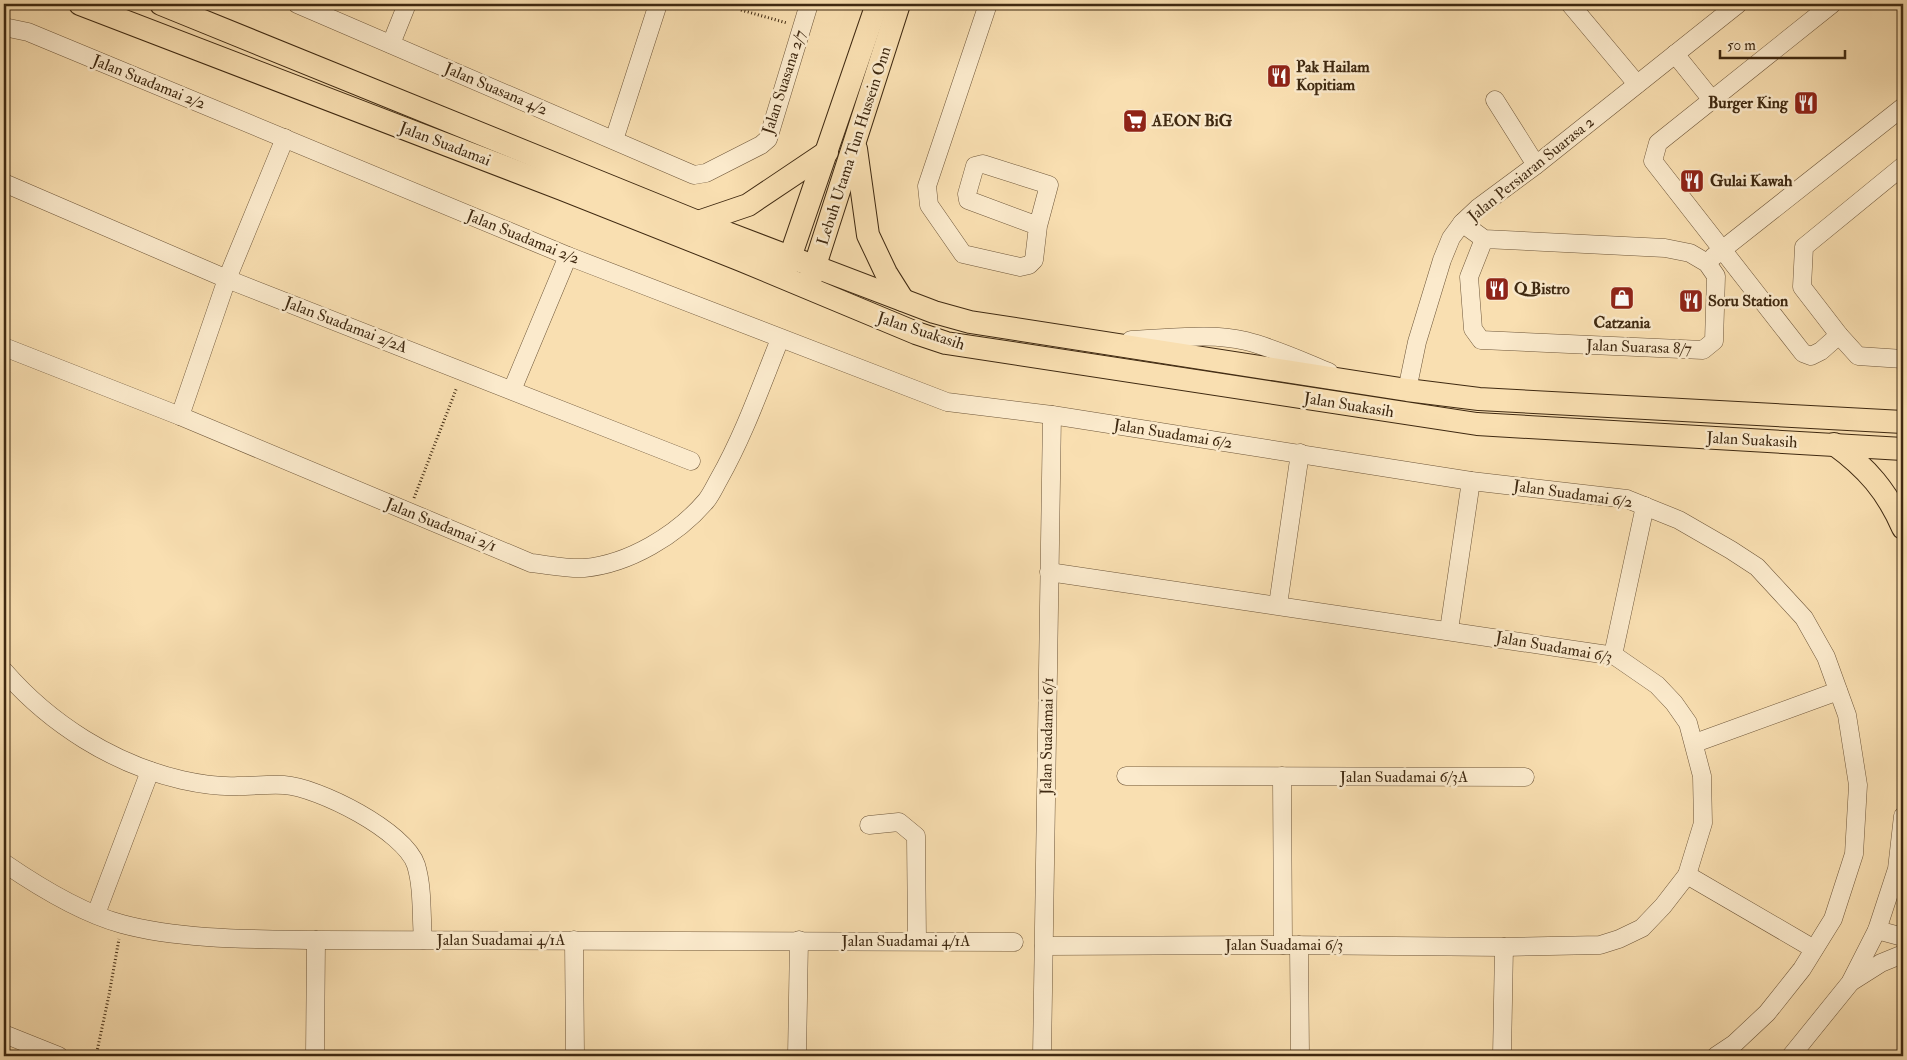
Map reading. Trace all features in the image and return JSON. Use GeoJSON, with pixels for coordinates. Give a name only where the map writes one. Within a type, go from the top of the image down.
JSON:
{"type":"FeatureCollection","features":[{"type":"Feature","properties":{"kind":"main road","name":"Jalan Suadamai"},"geometry":{"type":"LineString","coordinates":[[80,4],[562,190],[786,268],[815,267]]}},
{"type":"Feature","properties":{"kind":"main road","name":"Jalan Suadamai"},"geometry":{"type":"LineString","coordinates":[[161,4],[698,222],[786,268],[807,288]]}},
{"type":"Feature","properties":{"kind":"main road","name":"Lebuh Utama Tun Hussein Onn"},"geometry":{"type":"LineString","coordinates":[[786,268],[877,4]]}},
{"type":"Feature","properties":{"kind":"main road","name":"Lebuh Utama Tun Hussein Onn"},"geometry":{"type":"LineString","coordinates":[[807,288],[899,4]]}},
{"type":"Feature","properties":{"kind":"main road"},"geometry":{"type":"LineString","coordinates":[[855,140],[868,235],[886,274],[903,300]]}},
{"type":"Feature","properties":{"kind":"main road"},"geometry":{"type":"LineString","coordinates":[[698,222],[748,205],[827,152]]}},
{"type":"Feature","properties":{"kind":"main road","name":"Jalan Suakasih"},"geometry":{"type":"LineString","coordinates":[[815,267],[934,312],[970,322],[1357,383],[1479,399],[1903,422]]}},
{"type":"Feature","properties":{"kind":"main road","name":"Jalan Suakasih"},"geometry":{"type":"LineString","coordinates":[[807,288],[916,333],[946,343],[1406,414],[1477,424],[1903,449]]}},
{"type":"Feature","properties":{"kind":"main road"},"geometry":{"type":"LineString","coordinates":[[1834,444],[1851,456],[1873,478],[1893,504],[1903,528]]}},
{"type":"Feature","properties":{"kind":"street","name":"Jalan Suasana 4/2"},"geometry":{"type":"LineString","coordinates":[[297,4],[694,175]]}},
{"type":"Feature","properties":{"kind":"street"},"geometry":{"type":"LineString","coordinates":[[391,44],[407,4]]}},
{"type":"Feature","properties":{"kind":"street"},"geometry":{"type":"LineString","coordinates":[[614,140],[658,4]]}},
{"type":"Feature","properties":{"kind":"street","name":"Jalan Suasana 2/7"},"geometry":{"type":"LineString","coordinates":[[694,175],[706,173],[761,145],[768,138],[809,4]]}},
{"type":"Feature","properties":{"kind":"street"},"geometry":{"type":"LineString","coordinates":[[988,4],[927,186],[929,205],[963,254],[1020,267],[1029,266],[1034,260],[1038,226],[1049,186],[983,164],[975,166],[967,194],[968,200],[1038,226]]}},
{"type":"Feature","properties":{"kind":"street"},"geometry":{"type":"LineString","coordinates":[[1570,4],[1637,84]]}},
{"type":"Feature","properties":{"kind":"street","name":"Jalan Persiaran Suarasa 2"},"geometry":{"type":"LineString","coordinates":[[1407,390],[1418,342],[1442,260],[1451,238],[1462,223],[1478,208],[1536,165],[1738,4]]}},
{"type":"Feature","properties":{"kind":"street"},"geometry":{"type":"LineString","coordinates":[[1832,4],[1658,143],[1652,161],[1803,353],[1811,356],[1821,351],[1839,336]]}},
{"type":"Feature","properties":{"kind":"street","name":"Jalan Suadamai 2/2"},"geometry":{"type":"LineString","coordinates":[[4,27],[28,32],[568,256],[947,402],[1052,415]]}},
{"type":"Feature","properties":{"kind":"street"},"geometry":{"type":"LineString","coordinates":[[1675,54],[1712,100]]}},
{"type":"Feature","properties":{"kind":"street"},"geometry":{"type":"LineString","coordinates":[[1496,100],[1536,165]]}},
{"type":"Feature","properties":{"kind":"street"},"geometry":{"type":"LineString","coordinates":[[1462,223],[1484,239],[1665,248],[1690,253],[1706,263],[1903,107]]}},
{"type":"Feature","properties":{"kind":"street"},"geometry":{"type":"LineString","coordinates":[[180,416],[228,279],[285,138]]}},
{"type":"Feature","properties":{"kind":"street"},"geometry":{"type":"LineString","coordinates":[[1903,166],[1804,247],[1802,288],[1839,336],[1858,356],[1903,359]]}},
{"type":"Feature","properties":{"kind":"street","name":"Jalan Suadamai 2/2A"},"geometry":{"type":"LineString","coordinates":[[4,183],[228,279],[691,461]]}},
{"type":"Feature","properties":{"kind":"street","name":"Jalan Suarasa 8/7"},"geometry":{"type":"LineString","coordinates":[[1484,239],[1470,277],[1473,329],[1481,340],[1703,350],[1714,341],[1716,276],[1706,263]]}},
{"type":"Feature","properties":{"kind":"street"},"geometry":{"type":"LineString","coordinates":[[512,390],[568,256]]}},
{"type":"Feature","properties":{"kind":"street","name":"Jalan Suadamai 2/1"},"geometry":{"type":"LineString","coordinates":[[4,347],[180,416],[531,563],[584,568],[630,557],[658,541],[683,523],[706,501],[731,458],[780,339]]}},
{"type":"Feature","properties":{"kind":"street","name":"Jalan Suadamai 6/2"},"geometry":{"type":"LineString","coordinates":[[1052,415],[1471,480],[1627,499],[1679,520],[1757,567],[1804,618],[1826,656],[1847,715],[1858,785],[1854,854],[1833,919],[1802,969],[1767,1013],[1734,1044],[1716,1056]]}},
{"type":"Feature","properties":{"kind":"street","name":"Jalan Suadamai 6/1"},"geometry":{"type":"LineString","coordinates":[[1042,1056],[1052,415]]}},
{"type":"Feature","properties":{"kind":"street"},"geometry":{"type":"LineString","coordinates":[[1278,605],[1300,454]]}},
{"type":"Feature","properties":{"kind":"street"},"geometry":{"type":"LineString","coordinates":[[1449,630],[1471,480]]}},
{"type":"Feature","properties":{"kind":"street"},"geometry":{"type":"LineString","coordinates":[[1613,655],[1645,506]]}},
{"type":"Feature","properties":{"kind":"street","name":"Jalan Suadamai 6/3"},"geometry":{"type":"LineString","coordinates":[[1044,946],[1291,945],[1504,947],[1600,945],[1642,928],[1663,906],[1687,875],[1703,823],[1702,776],[1695,743],[1688,723],[1674,703],[1657,685],[1613,655],[1049,572]]}},
{"type":"Feature","properties":{"kind":"street"},"geometry":{"type":"LineString","coordinates":[[4,671],[21,691],[66,727],[121,760],[181,780],[214,785],[292,786],[306,789],[358,812],[382,827],[403,844],[415,863],[419,882],[422,940]]}},
{"type":"Feature","properties":{"kind":"street"},"geometry":{"type":"LineString","coordinates":[[1695,743],[1838,691]]}},
{"type":"Feature","properties":{"kind":"street"},"geometry":{"type":"LineString","coordinates":[[96,914],[150,771]]}},
{"type":"Feature","properties":{"kind":"street","name":"Jalan Suadamai 6/3A"},"geometry":{"type":"LineString","coordinates":[[1126,776],[1525,777]]}},
{"type":"Feature","properties":{"kind":"street"},"geometry":{"type":"LineString","coordinates":[[1282,776],[1291,945],[1300,1056]]}},
{"type":"Feature","properties":{"kind":"street"},"geometry":{"type":"LineString","coordinates":[[1791,1056],[1850,983],[1877,930],[1897,869],[1903,816]]}},
{"type":"Feature","properties":{"kind":"street"},"geometry":{"type":"LineString","coordinates":[[869,824],[899,822],[916,836],[917,941]]}},
{"type":"Feature","properties":{"kind":"street","name":"Jalan Suadamai 4/1A"},"geometry":{"type":"LineString","coordinates":[[4,864],[55,896],[122,924],[165,932],[240,938],[316,940],[1014,942]]}},
{"type":"Feature","properties":{"kind":"street"},"geometry":{"type":"LineString","coordinates":[[1897,869],[1903,898]]}},
{"type":"Feature","properties":{"kind":"street"},"geometry":{"type":"LineString","coordinates":[[1687,875],[1814,950]]}},
{"type":"Feature","properties":{"kind":"street"},"geometry":{"type":"LineString","coordinates":[[1877,930],[1903,937]]}},
{"type":"Feature","properties":{"kind":"street"},"geometry":{"type":"LineString","coordinates":[[316,940],[316,1056]]}},
{"type":"Feature","properties":{"kind":"street"},"geometry":{"type":"LineString","coordinates":[[574,940],[575,1056]]}},
{"type":"Feature","properties":{"kind":"street"},"geometry":{"type":"LineString","coordinates":[[797,1056],[799,940]]}},
{"type":"Feature","properties":{"kind":"street"},"geometry":{"type":"LineString","coordinates":[[1502,1056],[1504,947]]}},
{"type":"Feature","properties":{"kind":"street"},"geometry":{"type":"LineString","coordinates":[[1850,983],[1881,963],[1903,954]]}},
{"type":"Feature","properties":{"kind":"street"},"geometry":{"type":"LineString","coordinates":[[4,1034],[59,1056]]}},
{"type":"Feature","properties":{"kind":"path"},"geometry":{"type":"LineString","coordinates":[[741,10],[802,27]]}},
{"type":"Feature","properties":{"kind":"path"},"geometry":{"type":"LineString","coordinates":[[408,512],[464,371]]}},
{"type":"Feature","properties":{"kind":"path"},"geometry":{"type":"LineString","coordinates":[[96,1056],[110,995],[122,924]]}},
{"type":"Feature","properties":{"kind":"place","name":"Pak Hailam Kopitiam"},"geometry":{"type":"Point","coordinates":[1279,76]}},
{"type":"Feature","properties":{"kind":"place","name":"Burger King"},"geometry":{"type":"Point","coordinates":[1806,103]}},
{"type":"Feature","properties":{"kind":"place","name":"AEON BiG"},"geometry":{"type":"Point","coordinates":[1135,121]}},
{"type":"Feature","properties":{"kind":"place","name":"Gulai Kawah"},"geometry":{"type":"Point","coordinates":[1692,181]}},
{"type":"Feature","properties":{"kind":"place","name":"Q Bistro"},"geometry":{"type":"Point","coordinates":[1497,289]}},
{"type":"Feature","properties":{"kind":"place","name":"Catzania"},"geometry":{"type":"Point","coordinates":[1622,298]}},
{"type":"Feature","properties":{"kind":"place","name":"Soru Station"},"geometry":{"type":"Point","coordinates":[1691,301]}}]}
